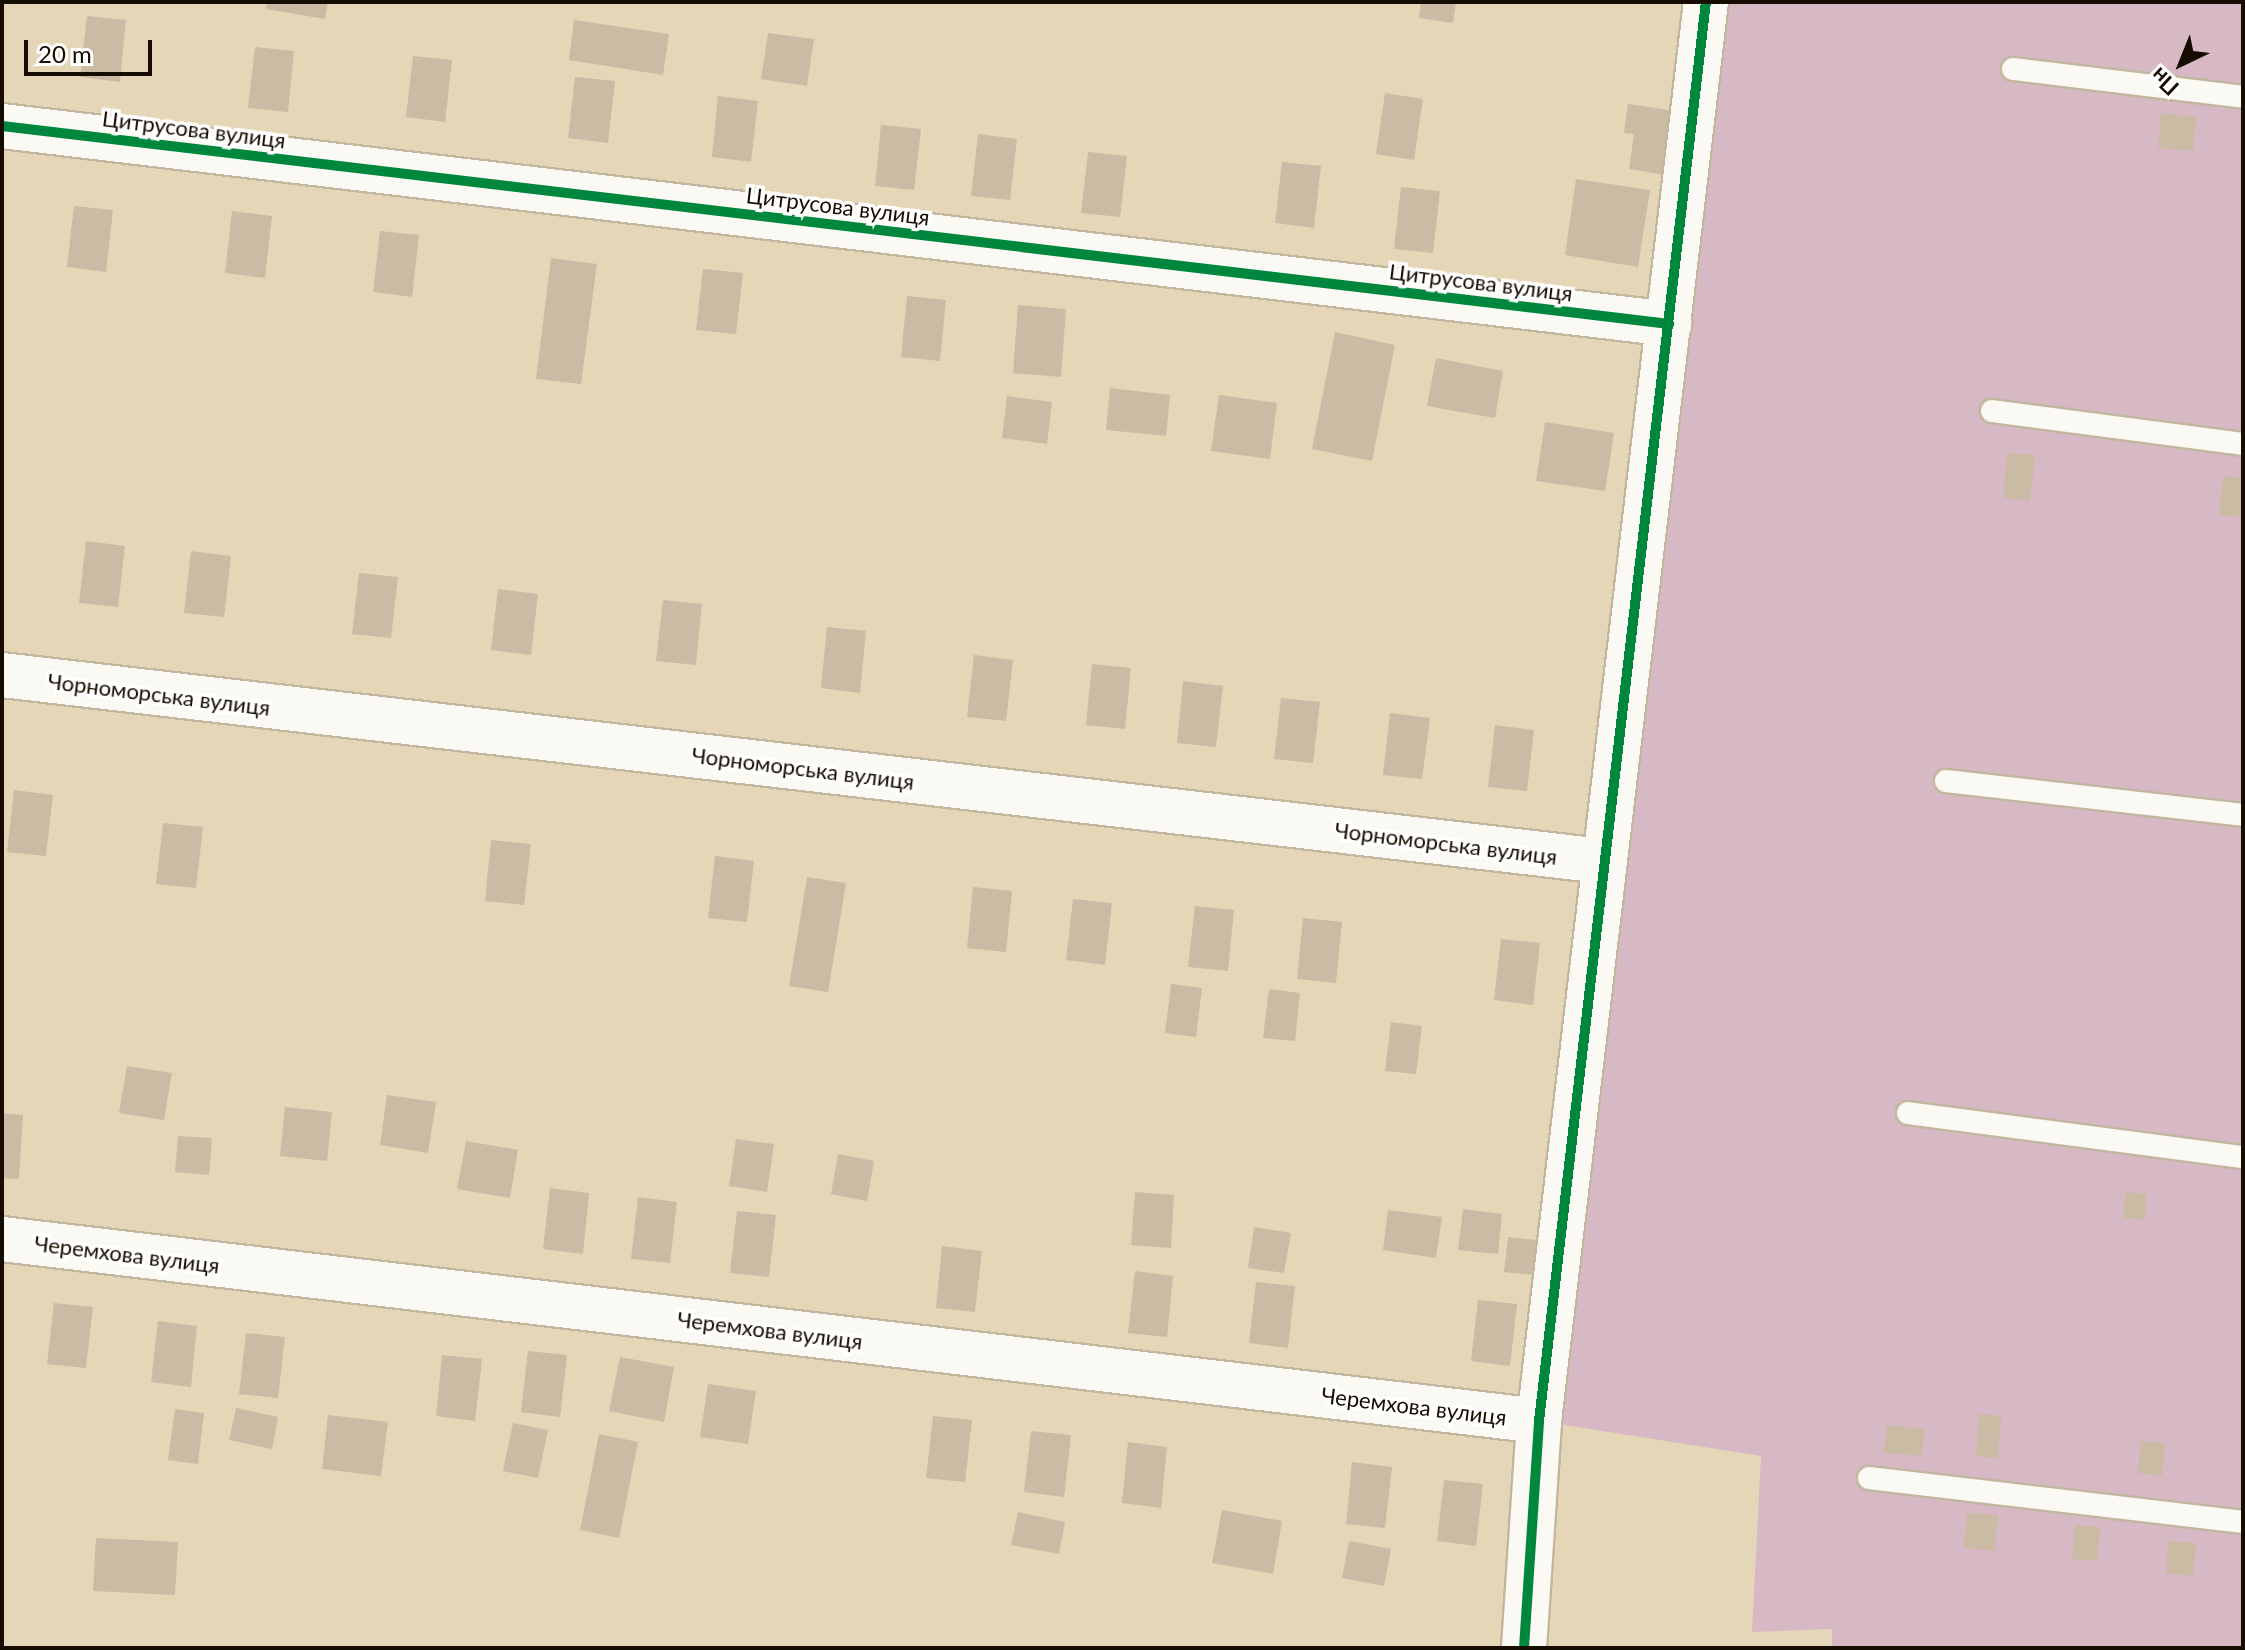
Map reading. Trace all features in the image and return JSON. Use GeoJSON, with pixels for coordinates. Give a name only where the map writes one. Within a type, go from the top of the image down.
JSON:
{"type":"FeatureCollection","features":[{"type":"Feature","properties":{"kind":"street"},"geometry":{"type":"LineString","coordinates":[[1524,1648],[1539,1421],[1706,2]]}},
{"type":"Feature","properties":{"kind":"street","name":"Цитрусова вулиця"},"geometry":{"type":"LineString","coordinates":[[2,126],[1669,324]]}},
{"type":"Feature","properties":{"kind":"street","name":"Чорноморська вулиця"},"geometry":{"type":"LineString","coordinates":[[2,675],[1603,861]]}},
{"type":"Feature","properties":{"kind":"street","name":"Черемхова вулиця"},"geometry":{"type":"LineString","coordinates":[[2,1239],[1539,1421]]}},
{"type":"Feature","properties":{"kind":"lane"},"geometry":{"type":"LineString","coordinates":[[2013,69],[2243,97]]}},
{"type":"Feature","properties":{"kind":"lane"},"geometry":{"type":"LineString","coordinates":[[1992,411],[2243,444]]}},
{"type":"Feature","properties":{"kind":"lane"},"geometry":{"type":"LineString","coordinates":[[1946,781],[2243,815]]}},
{"type":"Feature","properties":{"kind":"lane"},"geometry":{"type":"LineString","coordinates":[[1908,1113],[2243,1157]]}},
{"type":"Feature","properties":{"kind":"lane"},"geometry":{"type":"LineString","coordinates":[[1869,1478],[2243,1522]]}},
{"type":"Feature","properties":{"kind":"shaded area"},"geometry":{"type":"Polygon","coordinates":[[[1706,2],[2243,2],[2243,1648],[1832,1648],[1832,1629],[1752,1632],[1761,1456],[1539,1421],[1706,2]]]}},
{"type":"Feature","properties":{"kind":"building"},"geometry":{"type":"Polygon","coordinates":[[[267,2],[328,2],[325,19],[266,9],[267,2]]]}},
{"type":"Feature","properties":{"kind":"building"},"geometry":{"type":"Polygon","coordinates":[[[1421,2],[1456,2],[1453,23],[1419,18],[1421,2]]]}},
{"type":"Feature","properties":{"kind":"building"},"geometry":{"type":"Polygon","coordinates":[[[87,16],[126,20],[120,82],[80,77],[87,16]]]}},
{"type":"Feature","properties":{"kind":"building"},"geometry":{"type":"Polygon","coordinates":[[[574,20],[669,34],[663,75],[569,60],[574,20]]]}},
{"type":"Feature","properties":{"kind":"building"},"geometry":{"type":"Polygon","coordinates":[[[768,33],[814,39],[807,86],[761,79],[768,33]]]}},
{"type":"Feature","properties":{"kind":"building"},"geometry":{"type":"Polygon","coordinates":[[[255,47],[294,51],[288,112],[248,108],[255,47]]]}},
{"type":"Feature","properties":{"kind":"building"},"geometry":{"type":"Polygon","coordinates":[[[413,56],[452,60],[445,122],[406,117],[413,56]]]}},
{"type":"Feature","properties":{"kind":"building"},"geometry":{"type":"Polygon","coordinates":[[[575,77],[615,81],[608,143],[568,138],[575,77]]]}},
{"type":"Feature","properties":{"kind":"building"},"geometry":{"type":"Polygon","coordinates":[[[1385,93],[1423,99],[1414,160],[1376,154],[1385,93]]]}},
{"type":"Feature","properties":{"kind":"building"},"geometry":{"type":"Polygon","coordinates":[[[718,96],[758,101],[751,162],[712,157],[718,96]]]}},
{"type":"Feature","properties":{"kind":"building"},"geometry":{"type":"Polygon","coordinates":[[[1628,104],[1676,111],[1666,175],[1629,169],[1634,134],[1624,133],[1628,104]]]}},
{"type":"Feature","properties":{"kind":"building"},"geometry":{"type":"Polygon","coordinates":[[[2161,113],[2196,117],[2193,151],[2158,148],[2161,113]]]}},
{"type":"Feature","properties":{"kind":"building"},"geometry":{"type":"Polygon","coordinates":[[[881,125],[921,129],[914,190],[875,186],[881,125]]]}},
{"type":"Feature","properties":{"kind":"building"},"geometry":{"type":"Polygon","coordinates":[[[978,134],[1017,139],[1010,200],[971,196],[978,134]]]}},
{"type":"Feature","properties":{"kind":"building"},"geometry":{"type":"Polygon","coordinates":[[[1088,152],[1127,156],[1120,217],[1081,213],[1088,152]]]}},
{"type":"Feature","properties":{"kind":"building"},"geometry":{"type":"Polygon","coordinates":[[[1282,162],[1321,166],[1314,228],[1275,223],[1282,162]]]}},
{"type":"Feature","properties":{"kind":"building"},"geometry":{"type":"Polygon","coordinates":[[[1576,179],[1650,190],[1638,267],[1565,255],[1576,179]]]}},
{"type":"Feature","properties":{"kind":"building"},"geometry":{"type":"Polygon","coordinates":[[[1401,187],[1440,191],[1433,253],[1394,249],[1401,187]]]}},
{"type":"Feature","properties":{"kind":"building"},"geometry":{"type":"Polygon","coordinates":[[[74,206],[113,210],[106,272],[67,267],[74,206]]]}},
{"type":"Feature","properties":{"kind":"building"},"geometry":{"type":"Polygon","coordinates":[[[232,211],[272,216],[265,278],[225,273],[232,211]]]}},
{"type":"Feature","properties":{"kind":"building"},"geometry":{"type":"Polygon","coordinates":[[[380,231],[419,235],[412,297],[373,292],[380,231]]]}},
{"type":"Feature","properties":{"kind":"building"},"geometry":{"type":"Polygon","coordinates":[[[551,258],[597,264],[581,384],[536,379],[551,258]]]}},
{"type":"Feature","properties":{"kind":"building"},"geometry":{"type":"Polygon","coordinates":[[[703,269],[743,273],[736,334],[696,330],[703,269]]]}},
{"type":"Feature","properties":{"kind":"building"},"geometry":{"type":"Polygon","coordinates":[[[907,296],[946,300],[940,361],[901,357],[907,296]]]}},
{"type":"Feature","properties":{"kind":"building"},"geometry":{"type":"Polygon","coordinates":[[[1018,305],[1066,309],[1061,377],[1013,373],[1018,305]]]}},
{"type":"Feature","properties":{"kind":"building"},"geometry":{"type":"Polygon","coordinates":[[[1335,332],[1395,345],[1372,461],[1312,449],[1335,332]]]}},
{"type":"Feature","properties":{"kind":"building"},"geometry":{"type":"Polygon","coordinates":[[[1436,358],[1503,371],[1495,418],[1427,406],[1436,358]]]}},
{"type":"Feature","properties":{"kind":"building"},"geometry":{"type":"Polygon","coordinates":[[[1110,388],[1170,395],[1166,436],[1106,430],[1110,388]]]}},
{"type":"Feature","properties":{"kind":"building"},"geometry":{"type":"Polygon","coordinates":[[[1219,395],[1277,403],[1270,459],[1211,451],[1219,395]]]}},
{"type":"Feature","properties":{"kind":"building"},"geometry":{"type":"Polygon","coordinates":[[[1007,396],[1052,402],[1047,444],[1002,438],[1007,396]]]}},
{"type":"Feature","properties":{"kind":"building"},"geometry":{"type":"Polygon","coordinates":[[[1545,422],[1614,433],[1605,491],[1536,481],[1545,422]]]}},
{"type":"Feature","properties":{"kind":"building"},"geometry":{"type":"Polygon","coordinates":[[[2007,453],[2035,455],[2030,501],[2003,498],[2007,453]]]}},
{"type":"Feature","properties":{"kind":"building"},"geometry":{"type":"Polygon","coordinates":[[[2223,476],[2243,478],[2243,517],[2219,515],[2223,476]]]}},
{"type":"Feature","properties":{"kind":"building"},"geometry":{"type":"Polygon","coordinates":[[[86,541],[125,546],[118,607],[79,603],[86,541]]]}},
{"type":"Feature","properties":{"kind":"building"},"geometry":{"type":"Polygon","coordinates":[[[191,551],[231,556],[224,617],[184,613],[191,551]]]}},
{"type":"Feature","properties":{"kind":"building"},"geometry":{"type":"Polygon","coordinates":[[[359,573],[398,577],[391,638],[352,634],[359,573]]]}},
{"type":"Feature","properties":{"kind":"building"},"geometry":{"type":"Polygon","coordinates":[[[498,589],[538,594],[531,655],[491,650],[498,589]]]}},
{"type":"Feature","properties":{"kind":"building"},"geometry":{"type":"Polygon","coordinates":[[[663,600],[702,604],[696,665],[656,661],[663,600]]]}},
{"type":"Feature","properties":{"kind":"building"},"geometry":{"type":"Polygon","coordinates":[[[827,627],[866,631],[860,693],[821,688],[827,627]]]}},
{"type":"Feature","properties":{"kind":"building"},"geometry":{"type":"Polygon","coordinates":[[[974,655],[1013,660],[1006,721],[967,717],[974,655]]]}},
{"type":"Feature","properties":{"kind":"building"},"geometry":{"type":"Polygon","coordinates":[[[1092,664],[1131,668],[1125,729],[1086,725],[1092,664]]]}},
{"type":"Feature","properties":{"kind":"building"},"geometry":{"type":"Polygon","coordinates":[[[1183,681],[1223,686],[1216,747],[1177,743],[1183,681]]]}},
{"type":"Feature","properties":{"kind":"building"},"geometry":{"type":"Polygon","coordinates":[[[1281,698],[1320,702],[1313,763],[1274,759],[1281,698]]]}},
{"type":"Feature","properties":{"kind":"building"},"geometry":{"type":"Polygon","coordinates":[[[1390,713],[1430,718],[1422,779],[1383,775],[1390,713]]]}},
{"type":"Feature","properties":{"kind":"building"},"geometry":{"type":"Polygon","coordinates":[[[1495,725],[1534,730],[1527,791],[1488,787],[1495,725]]]}},
{"type":"Feature","properties":{"kind":"building"},"geometry":{"type":"Polygon","coordinates":[[[14,790],[53,795],[46,856],[7,852],[14,790]]]}},
{"type":"Feature","properties":{"kind":"building"},"geometry":{"type":"Polygon","coordinates":[[[163,823],[203,827],[196,888],[156,884],[163,823]]]}},
{"type":"Feature","properties":{"kind":"building"},"geometry":{"type":"Polygon","coordinates":[[[491,840],[531,844],[524,905],[485,901],[491,840]]]}},
{"type":"Feature","properties":{"kind":"building"},"geometry":{"type":"Polygon","coordinates":[[[715,856],[754,861],[747,922],[708,918],[715,856]]]}},
{"type":"Feature","properties":{"kind":"building"},"geometry":{"type":"Polygon","coordinates":[[[807,877],[846,883],[828,992],[789,986],[807,877]]]}},
{"type":"Feature","properties":{"kind":"building"},"geometry":{"type":"Polygon","coordinates":[[[973,887],[1012,891],[1006,952],[967,948],[973,887]]]}},
{"type":"Feature","properties":{"kind":"building"},"geometry":{"type":"Polygon","coordinates":[[[1073,899],[1112,903],[1105,965],[1066,960],[1073,899]]]}},
{"type":"Feature","properties":{"kind":"building"},"geometry":{"type":"Polygon","coordinates":[[[1195,906],[1234,910],[1228,971],[1188,967],[1195,906]]]}},
{"type":"Feature","properties":{"kind":"building"},"geometry":{"type":"Polygon","coordinates":[[[1303,918],[1342,922],[1336,983],[1297,979],[1303,918]]]}},
{"type":"Feature","properties":{"kind":"building"},"geometry":{"type":"Polygon","coordinates":[[[1501,939],[1540,943],[1533,1005],[1494,1000],[1501,939]]]}},
{"type":"Feature","properties":{"kind":"building"},"geometry":{"type":"Polygon","coordinates":[[[1171,984],[1202,988],[1196,1037],[1165,1033],[1171,984]]]}},
{"type":"Feature","properties":{"kind":"building"},"geometry":{"type":"Polygon","coordinates":[[[1269,989],[1300,993],[1295,1041],[1263,1038],[1269,989]]]}},
{"type":"Feature","properties":{"kind":"building"},"geometry":{"type":"Polygon","coordinates":[[[1391,1022],[1422,1026],[1416,1074],[1385,1071],[1391,1022]]]}},
{"type":"Feature","properties":{"kind":"building"},"geometry":{"type":"Polygon","coordinates":[[[127,1066],[172,1073],[164,1120],[119,1113],[127,1066]]]}},
{"type":"Feature","properties":{"kind":"building"},"geometry":{"type":"Polygon","coordinates":[[[387,1095],[436,1102],[428,1153],[380,1145],[387,1095]]]}},
{"type":"Feature","properties":{"kind":"building"},"geometry":{"type":"Polygon","coordinates":[[[285,1107],[332,1112],[327,1161],[280,1156],[285,1107]]]}},
{"type":"Feature","properties":{"kind":"building"},"geometry":{"type":"Polygon","coordinates":[[[2,1113],[23,1115],[19,1179],[2,1178],[2,1113]]]}},
{"type":"Feature","properties":{"kind":"building"},"geometry":{"type":"Polygon","coordinates":[[[178,1136],[212,1138],[209,1175],[175,1172],[178,1136]]]}},
{"type":"Feature","properties":{"kind":"building"},"geometry":{"type":"Polygon","coordinates":[[[736,1139],[774,1144],[767,1192],[729,1186],[736,1139]]]}},
{"type":"Feature","properties":{"kind":"building"},"geometry":{"type":"Polygon","coordinates":[[[466,1141],[518,1150],[510,1198],[457,1189],[466,1141]]]}},
{"type":"Feature","properties":{"kind":"building"},"geometry":{"type":"Polygon","coordinates":[[[838,1154],[874,1161],[867,1201],[831,1194],[838,1154]]]}},
{"type":"Feature","properties":{"kind":"building"},"geometry":{"type":"Polygon","coordinates":[[[550,1188],[589,1193],[583,1254],[543,1249],[550,1188]]]}},
{"type":"Feature","properties":{"kind":"building"},"geometry":{"type":"Polygon","coordinates":[[[1135,1192],[1174,1195],[1171,1248],[1131,1245],[1135,1192]]]}},
{"type":"Feature","properties":{"kind":"building"},"geometry":{"type":"Polygon","coordinates":[[[2126,1192],[2147,1194],[2145,1220],[2123,1218],[2126,1192]]]}},
{"type":"Feature","properties":{"kind":"building"},"geometry":{"type":"Polygon","coordinates":[[[638,1197],[677,1202],[670,1263],[631,1259],[638,1197]]]}},
{"type":"Feature","properties":{"kind":"building"},"geometry":{"type":"Polygon","coordinates":[[[1463,1209],[1502,1214],[1498,1254],[1458,1250],[1463,1209]]]}},
{"type":"Feature","properties":{"kind":"building"},"geometry":{"type":"Polygon","coordinates":[[[1388,1210],[1442,1217],[1436,1258],[1383,1250],[1388,1210]]]}},
{"type":"Feature","properties":{"kind":"building"},"geometry":{"type":"Polygon","coordinates":[[[737,1211],[776,1215],[769,1277],[730,1273],[737,1211]]]}},
{"type":"Feature","properties":{"kind":"building"},"geometry":{"type":"Polygon","coordinates":[[[1254,1227],[1291,1233],[1284,1273],[1248,1268],[1254,1227]]]}},
{"type":"Feature","properties":{"kind":"building"},"geometry":{"type":"Polygon","coordinates":[[[1508,1237],[1547,1241],[1543,1276],[1504,1272],[1508,1237]]]}},
{"type":"Feature","properties":{"kind":"building"},"geometry":{"type":"Polygon","coordinates":[[[942,1246],[982,1251],[975,1312],[936,1308],[942,1246]]]}},
{"type":"Feature","properties":{"kind":"building"},"geometry":{"type":"Polygon","coordinates":[[[1135,1271],[1173,1276],[1167,1337],[1128,1333],[1135,1271]]]}},
{"type":"Feature","properties":{"kind":"building"},"geometry":{"type":"Polygon","coordinates":[[[1256,1282],[1295,1286],[1288,1348],[1249,1343],[1256,1282]]]}},
{"type":"Feature","properties":{"kind":"building"},"geometry":{"type":"Polygon","coordinates":[[[1478,1300],[1517,1304],[1510,1366],[1471,1361],[1478,1300]]]}},
{"type":"Feature","properties":{"kind":"building"},"geometry":{"type":"Polygon","coordinates":[[[54,1303],[93,1307],[86,1368],[47,1364],[54,1303]]]}},
{"type":"Feature","properties":{"kind":"building"},"geometry":{"type":"Polygon","coordinates":[[[158,1321],[197,1326],[191,1387],[151,1382],[158,1321]]]}},
{"type":"Feature","properties":{"kind":"building"},"geometry":{"type":"Polygon","coordinates":[[[246,1333],[285,1337],[278,1398],[239,1394],[246,1333]]]}},
{"type":"Feature","properties":{"kind":"building"},"geometry":{"type":"Polygon","coordinates":[[[528,1351],[567,1355],[560,1417],[521,1412],[528,1351]]]}},
{"type":"Feature","properties":{"kind":"building"},"geometry":{"type":"Polygon","coordinates":[[[442,1355],[482,1359],[475,1421],[436,1416],[442,1355]]]}},
{"type":"Feature","properties":{"kind":"building"},"geometry":{"type":"Polygon","coordinates":[[[620,1357],[674,1367],[664,1422],[609,1411],[620,1357]]]}},
{"type":"Feature","properties":{"kind":"building"},"geometry":{"type":"Polygon","coordinates":[[[708,1384],[756,1391],[748,1444],[700,1437],[708,1384]]]}},
{"type":"Feature","properties":{"kind":"building"},"geometry":{"type":"Polygon","coordinates":[[[236,1408],[278,1417],[272,1449],[229,1440],[236,1408]]]}},
{"type":"Feature","properties":{"kind":"building"},"geometry":{"type":"Polygon","coordinates":[[[175,1409],[204,1413],[198,1464],[168,1460],[175,1409]]]}},
{"type":"Feature","properties":{"kind":"building"},"geometry":{"type":"Polygon","coordinates":[[[1979,1414],[2001,1416],[1998,1458],[1976,1456],[1979,1414]]]}},
{"type":"Feature","properties":{"kind":"building"},"geometry":{"type":"Polygon","coordinates":[[[328,1415],[388,1422],[381,1476],[322,1469],[328,1415]]]}},
{"type":"Feature","properties":{"kind":"building"},"geometry":{"type":"Polygon","coordinates":[[[933,1416],[972,1420],[965,1482],[926,1478],[933,1416]]]}},
{"type":"Feature","properties":{"kind":"building"},"geometry":{"type":"Polygon","coordinates":[[[513,1423],[548,1430],[538,1478],[503,1471],[513,1423]]]}},
{"type":"Feature","properties":{"kind":"building"},"geometry":{"type":"Polygon","coordinates":[[[1887,1425],[1924,1429],[1922,1456],[1884,1453],[1887,1425]]]}},
{"type":"Feature","properties":{"kind":"building"},"geometry":{"type":"Polygon","coordinates":[[[1031,1431],[1071,1435],[1064,1497],[1024,1492],[1031,1431]]]}},
{"type":"Feature","properties":{"kind":"building"},"geometry":{"type":"Polygon","coordinates":[[[599,1434],[638,1442],[619,1538],[580,1530],[599,1434]]]}},
{"type":"Feature","properties":{"kind":"building"},"geometry":{"type":"Polygon","coordinates":[[[2141,1441],[2165,1443],[2162,1476],[2138,1473],[2141,1441]]]}},
{"type":"Feature","properties":{"kind":"building"},"geometry":{"type":"Polygon","coordinates":[[[1128,1442],[1167,1447],[1161,1508],[1122,1503],[1128,1442]]]}},
{"type":"Feature","properties":{"kind":"building"},"geometry":{"type":"Polygon","coordinates":[[[1352,1462],[1392,1467],[1385,1528],[1346,1524],[1352,1462]]]}},
{"type":"Feature","properties":{"kind":"building"},"geometry":{"type":"Polygon","coordinates":[[[1444,1480],[1483,1484],[1476,1546],[1437,1541],[1444,1480]]]}},
{"type":"Feature","properties":{"kind":"building"},"geometry":{"type":"Polygon","coordinates":[[[1222,1510],[1282,1521],[1273,1574],[1212,1563],[1222,1510]]]}},
{"type":"Feature","properties":{"kind":"building"},"geometry":{"type":"Polygon","coordinates":[[[1018,1512],[1065,1522],[1059,1554],[1011,1545],[1018,1512]]]}},
{"type":"Feature","properties":{"kind":"building"},"geometry":{"type":"Polygon","coordinates":[[[1967,1513],[1998,1515],[1995,1551],[1964,1548],[1967,1513]]]}},
{"type":"Feature","properties":{"kind":"building"},"geometry":{"type":"Polygon","coordinates":[[[2075,1525],[2100,1527],[2097,1561],[2072,1559],[2075,1525]]]}},
{"type":"Feature","properties":{"kind":"building"},"geometry":{"type":"Polygon","coordinates":[[[96,1538],[178,1542],[175,1595],[93,1591],[96,1538]]]}},
{"type":"Feature","properties":{"kind":"building"},"geometry":{"type":"Polygon","coordinates":[[[1349,1541],[1391,1549],[1384,1586],[1342,1578],[1349,1541]]]}},
{"type":"Feature","properties":{"kind":"building"},"geometry":{"type":"Polygon","coordinates":[[[2168,1541],[2196,1543],[2193,1576],[2166,1573],[2168,1541]]]}},
{"type":"Feature","properties":{"kind":"cycle path"},"geometry":{"type":"LineString","coordinates":[[1524,1648],[1539,1421],[1706,2]]}},
{"type":"Feature","properties":{"kind":"cycle path"},"geometry":{"type":"LineString","coordinates":[[2,126],[1669,324]]}}]}
